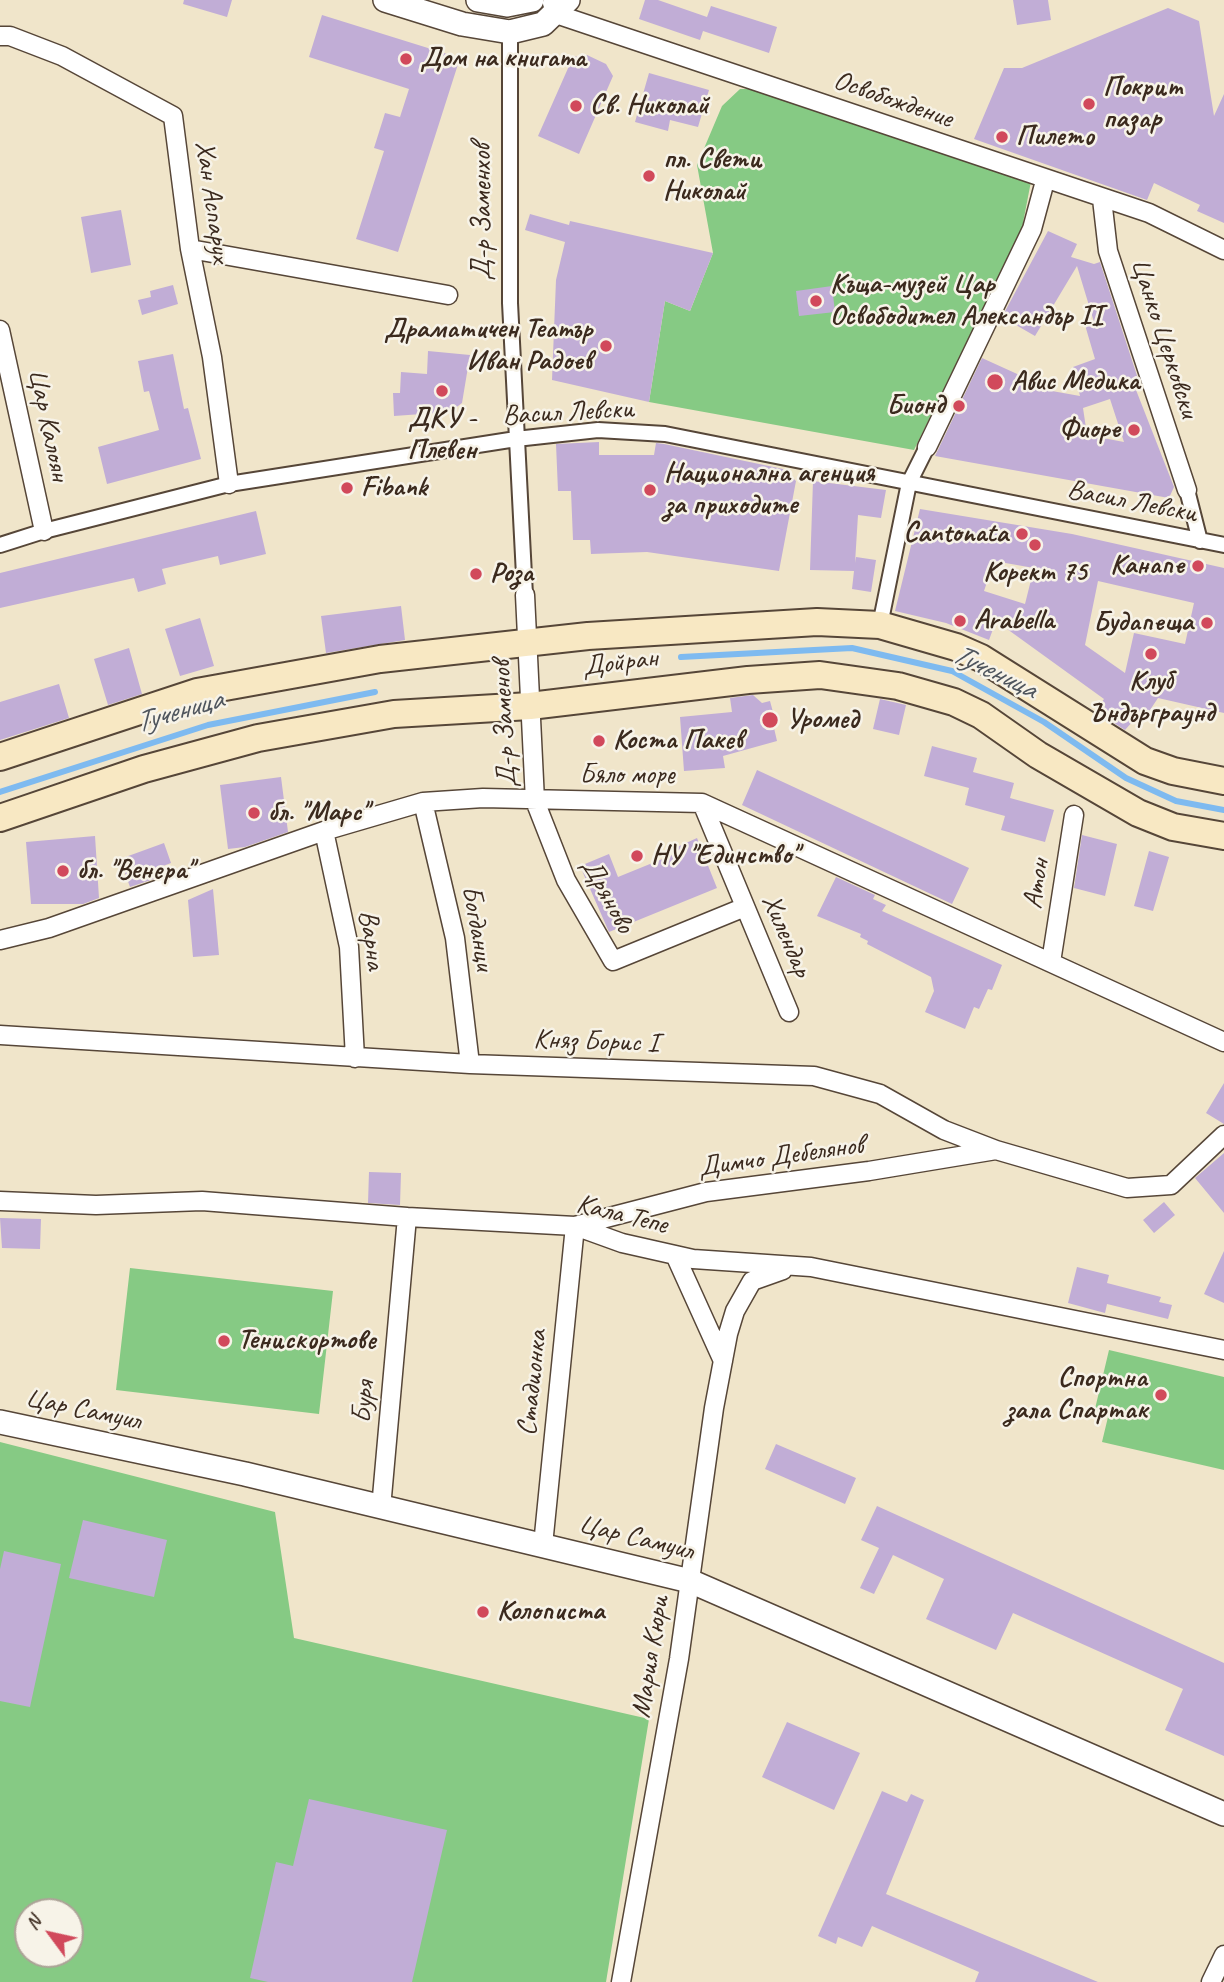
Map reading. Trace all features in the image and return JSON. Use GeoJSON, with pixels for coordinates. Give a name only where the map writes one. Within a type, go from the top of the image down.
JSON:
{"type":"FeatureCollection","features":[{"type":"Feature","properties":{"kind":"main road","name":"Дойран"},"geometry":{"type":"LineString","coordinates":[[0,757],[197,692],[380,659],[742,625],[817,622],[880,625],[932,639],[981,658],[1145,761],[1173,771],[1224,781]]}},
{"type":"Feature","properties":{"kind":"main road","name":"Дойран"},"geometry":{"type":"LineString","coordinates":[[0,818],[144,769],[258,738],[394,714],[530,706],[748,680],[820,676],[926,692],[981,715],[1038,755],[1138,813],[1173,827],[1224,836]]}},
{"type":"Feature","properties":{"kind":"street"},"geometry":{"type":"LineString","coordinates":[[385,0],[462,24],[510,32],[543,24],[559,5]]}},
{"type":"Feature","properties":{"kind":"street"},"geometry":{"type":"LineString","coordinates":[[478,0],[507,5],[532,0]]}},
{"type":"Feature","properties":{"kind":"street","name":"Освобождение"},"geometry":{"type":"LineString","coordinates":[[559,5],[1045,181],[1149,214],[1224,250]]}},
{"type":"Feature","properties":{"kind":"street","name":"Д-р Заменхов"},"geometry":{"type":"LineString","coordinates":[[510,32],[510,303],[527,644]]}},
{"type":"Feature","properties":{"kind":"street","name":"Хан Аспарух"},"geometry":{"type":"LineString","coordinates":[[0,36],[10,36],[62,56],[173,116],[190,248],[212,356],[229,484]]}},
{"type":"Feature","properties":{"kind":"street"},"geometry":{"type":"LineString","coordinates":[[880,625],[909,483],[1032,229],[1045,181]]}},
{"type":"Feature","properties":{"kind":"street","name":"Цанко Церковски"},"geometry":{"type":"LineString","coordinates":[[1102,199],[1108,251],[1187,490]]}},
{"type":"Feature","properties":{"kind":"street"},"geometry":{"type":"LineString","coordinates":[[190,248],[448,295]]}},
{"type":"Feature","properties":{"kind":"street","name":"Цар Калоян"},"geometry":{"type":"LineString","coordinates":[[0,330],[44,531]]}},
{"type":"Feature","properties":{"kind":"street","name":"Васил Левски"},"geometry":{"type":"LineString","coordinates":[[0,545],[44,531],[229,484],[516,439],[598,430],[665,433],[1224,545]]}},
{"type":"Feature","properties":{"kind":"street"},"geometry":{"type":"LineString","coordinates":[[1187,490],[1200,541]]}},
{"type":"Feature","properties":{"kind":"street","name":"Д-р Заменов"},"geometry":{"type":"LineString","coordinates":[[527,644],[535,801]]}},
{"type":"Feature","properties":{"kind":"street","name":"Бяло море"},"geometry":{"type":"LineString","coordinates":[[0,940],[49,928],[324,831],[423,802],[483,799],[702,803],[1224,1042]]}},
{"type":"Feature","properties":{"kind":"street","name":"Дряново"},"geometry":{"type":"LineString","coordinates":[[535,801],[566,880],[613,961],[745,907]]}},
{"type":"Feature","properties":{"kind":"street","name":"Богданци"},"geometry":{"type":"LineString","coordinates":[[423,802],[456,938],[470,1064]]}},
{"type":"Feature","properties":{"kind":"street","name":"Хилендар"},"geometry":{"type":"LineString","coordinates":[[702,803],[789,1012]]}},
{"type":"Feature","properties":{"kind":"street","name":"Атон"},"geometry":{"type":"LineString","coordinates":[[1051,962],[1074,815]]}},
{"type":"Feature","properties":{"kind":"street","name":"Варна"},"geometry":{"type":"LineString","coordinates":[[324,831],[349,947],[355,1058]]}},
{"type":"Feature","properties":{"kind":"street","name":"Княз Борис I"},"geometry":{"type":"LineString","coordinates":[[0,1035],[470,1064],[814,1076],[880,1094],[943,1130],[996,1150],[1127,1188],[1171,1185],[1224,1135]]}},
{"type":"Feature","properties":{"kind":"street","name":"Димчо Дебелянов"},"geometry":{"type":"LineString","coordinates":[[575,1226],[706,1192],[869,1171],[996,1150]]}},
{"type":"Feature","properties":{"kind":"street","name":"Кала Тепе"},"geometry":{"type":"LineString","coordinates":[[0,1201],[96,1205],[202,1201],[407,1217],[575,1226],[622,1243],[693,1259],[811,1267],[1224,1350]]}},
{"type":"Feature","properties":{"kind":"street","name":"Буря"},"geometry":{"type":"LineString","coordinates":[[380,1508],[407,1217]]}},
{"type":"Feature","properties":{"kind":"street","name":"Стадионка"},"geometry":{"type":"LineString","coordinates":[[543,1545],[575,1226]]}},
{"type":"Feature","properties":{"kind":"street"},"geometry":{"type":"LineString","coordinates":[[675,1255],[723,1361]]}},
{"type":"Feature","properties":{"kind":"street","name":"Мария Кюри"},"geometry":{"type":"LineString","coordinates":[[621,1982],[690,1581],[723,1361],[735,1311],[752,1281],[776,1270],[811,1267]]}},
{"type":"Feature","properties":{"kind":"street","name":"Цар Самуил"},"geometry":{"type":"LineString","coordinates":[[0,1422],[245,1474],[690,1581],[1224,1814]]}},
{"type":"Feature","properties":{"kind":"street"},"geometry":{"type":"LineString","coordinates":[[1211,1982],[1224,1955]]}},
{"type":"Feature","properties":{"kind":"green space"},"geometry":{"type":"Polygon","coordinates":[[[740,89],[762,89],[1033,171],[1022,228],[914,450],[649,402],[665,301],[690,311],[713,253],[697,165],[722,106],[740,89]]]}},
{"type":"Feature","properties":{"kind":"green space","name":"Тенискортове"},"geometry":{"type":"Polygon","coordinates":[[[130,1268],[333,1291],[319,1414],[116,1390],[130,1268]]]}},
{"type":"Feature","properties":{"kind":"green space","name":"Спортна зала Спартак"},"geometry":{"type":"Polygon","coordinates":[[[1109,1350],[1224,1377],[1224,1470],[1102,1442],[1108,1417],[1094,1413],[1109,1350]]]}},
{"type":"Feature","properties":{"kind":"green space"},"geometry":{"type":"Polygon","coordinates":[[[0,1442],[275,1512],[294,1638],[649,1719],[606,1982],[0,1982],[0,1442]]]}},
{"type":"Feature","properties":{"kind":"building"},"geometry":{"type":"Polygon","coordinates":[[[184,0],[232,0],[227,17],[183,4],[184,0]]]}},
{"type":"Feature","properties":{"kind":"building"},"geometry":{"type":"Polygon","coordinates":[[[645,0],[658,0],[707,17],[711,6],[777,27],[769,53],[703,31],[700,40],[639,19],[645,0]]]}},
{"type":"Feature","properties":{"kind":"building"},"geometry":{"type":"Polygon","coordinates":[[[1013,0],[1048,0],[1051,20],[1017,25],[1013,0]]]}},
{"type":"Feature","properties":{"kind":"building","name":"Покрит пазар"},"geometry":{"type":"Polygon","coordinates":[[[1168,8],[1199,21],[1214,116],[1224,94],[1224,223],[1197,211],[1200,205],[1154,183],[1147,200],[974,139],[1004,68],[1022,68],[1168,8]]]}},
{"type":"Feature","properties":{"kind":"building"},"geometry":{"type":"Polygon","coordinates":[[[322,15],[460,58],[398,252],[356,239],[384,151],[374,148],[385,113],[400,117],[409,89],[309,57],[322,15]]]}},
{"type":"Feature","properties":{"kind":"building","name":"Св. Николай"},"geometry":{"type":"Polygon","coordinates":[[[587,55],[606,64],[613,76],[579,154],[538,136],[573,57],[587,55]]]}},
{"type":"Feature","properties":{"kind":"building"},"geometry":{"type":"Polygon","coordinates":[[[649,73],[709,90],[698,127],[670,120],[668,131],[635,122],[649,73]]]}},
{"type":"Feature","properties":{"kind":"building"},"geometry":{"type":"Polygon","coordinates":[[[121,210],[131,265],[91,273],[81,217],[121,210]]]}},
{"type":"Feature","properties":{"kind":"building","name":"Драматичен Театър Иван Радоев"},"geometry":{"type":"Polygon","coordinates":[[[530,214],[569,225],[570,221],[713,253],[690,311],[665,301],[649,402],[552,380],[556,280],[565,242],[525,230],[530,214]]]}},
{"type":"Feature","properties":{"kind":"building"},"geometry":{"type":"Polygon","coordinates":[[[1048,231],[1077,244],[1071,257],[1094,264],[1100,262],[1141,388],[1136,390],[1174,487],[1169,498],[935,456],[982,358],[1026,378],[1024,386],[1080,396],[1073,367],[1095,359],[1085,325],[1094,322],[1077,266],[1035,336],[1002,317],[1048,231]],[[1110,399],[1083,408],[1087,435],[1124,442],[1110,399]]]}},
{"type":"Feature","properties":{"kind":"building"},"geometry":{"type":"Polygon","coordinates":[[[173,285],[178,304],[142,315],[138,300],[151,297],[150,291],[173,285]]]}},
{"type":"Feature","properties":{"kind":"building","name":"Къща-музей Цар Освободител Александър II"},"geometry":{"type":"Polygon","coordinates":[[[832,286],[835,312],[799,316],[796,291],[832,286]]]}},
{"type":"Feature","properties":{"kind":"building"},"geometry":{"type":"Polygon","coordinates":[[[428,351],[470,355],[462,403],[450,412],[394,416],[393,393],[400,393],[401,372],[427,374],[428,351]]]}},
{"type":"Feature","properties":{"kind":"building"},"geometry":{"type":"Polygon","coordinates":[[[173,354],[184,409],[188,408],[201,459],[107,484],[98,447],[159,430],[149,391],[144,392],[138,361],[173,354]]]}},
{"type":"Feature","properties":{"kind":"building"},"geometry":{"type":"Polygon","coordinates":[[[599,442],[599,455],[654,455],[656,443],[783,469],[796,481],[779,571],[647,552],[591,554],[590,540],[573,540],[571,491],[558,491],[556,444],[599,442]]]}},
{"type":"Feature","properties":{"kind":"building"},"geometry":{"type":"Polygon","coordinates":[[[813,481],[886,490],[881,518],[858,515],[855,563],[856,557],[876,560],[871,592],[852,589],[854,571],[810,570],[813,481]]]}},
{"type":"Feature","properties":{"kind":"building"},"geometry":{"type":"Polygon","coordinates":[[[920,509],[1072,534],[1224,568],[1224,713],[1158,698],[1140,725],[1133,721],[1125,730],[1095,711],[1104,699],[996,621],[989,640],[946,623],[895,611],[920,509]],[[994,561],[984,591],[1025,604],[1034,568],[994,561]],[[1098,581],[1085,645],[1125,673],[1134,633],[1185,644],[1194,603],[1098,581]]]}},
{"type":"Feature","properties":{"kind":"building"},"geometry":{"type":"Polygon","coordinates":[[[256,511],[266,554],[220,565],[218,556],[162,569],[166,584],[138,592],[134,578],[0,608],[0,573],[256,511]]]}},
{"type":"Feature","properties":{"kind":"building"},"geometry":{"type":"Polygon","coordinates":[[[401,606],[405,640],[326,653],[321,616],[401,606]]]}},
{"type":"Feature","properties":{"kind":"building"},"geometry":{"type":"Polygon","coordinates":[[[200,618],[214,666],[180,676],[165,629],[200,618]]]}},
{"type":"Feature","properties":{"kind":"building"},"geometry":{"type":"Polygon","coordinates":[[[129,648],[142,694],[108,705],[94,659],[129,648]]]}},
{"type":"Feature","properties":{"kind":"building"},"geometry":{"type":"Polygon","coordinates":[[[59,684],[69,718],[0,740],[0,702],[59,684]]]}},
{"type":"Feature","properties":{"kind":"building"},"geometry":{"type":"Polygon","coordinates":[[[753,695],[762,703],[770,701],[777,727],[774,728],[777,741],[723,756],[725,768],[684,771],[680,717],[732,712],[730,698],[753,695]]]}},
{"type":"Feature","properties":{"kind":"building"},"geometry":{"type":"Polygon","coordinates":[[[880,699],[906,705],[899,735],[873,729],[880,699]]]}},
{"type":"Feature","properties":{"kind":"building"},"geometry":{"type":"Polygon","coordinates":[[[932,746],[977,758],[973,772],[1014,783],[1010,798],[1054,810],[1045,842],[1001,830],[1005,816],[965,805],[969,788],[924,776],[932,746]]]}},
{"type":"Feature","properties":{"kind":"building"},"geometry":{"type":"Polygon","coordinates":[[[757,770],[969,868],[952,904],[742,805],[757,770]]]}},
{"type":"Feature","properties":{"kind":"building","name":"бл. \"Марс\""},"geometry":{"type":"Polygon","coordinates":[[[281,777],[288,832],[245,847],[228,849],[220,785],[281,777]]]}},
{"type":"Feature","properties":{"kind":"building"},"geometry":{"type":"Polygon","coordinates":[[[1082,835],[1117,844],[1105,896],[1074,888],[1082,835]]]}},
{"type":"Feature","properties":{"kind":"building","name":"бл. \"Венера\""},"geometry":{"type":"Polygon","coordinates":[[[95,836],[99,898],[83,904],[31,904],[26,842],[95,836]]]}},
{"type":"Feature","properties":{"kind":"building"},"geometry":{"type":"Polygon","coordinates":[[[697,838],[717,888],[609,932],[580,866],[609,854],[618,877],[677,853],[675,848],[697,838]]]}},
{"type":"Feature","properties":{"kind":"building"},"geometry":{"type":"Polygon","coordinates":[[[164,843],[171,863],[163,866],[166,875],[130,887],[120,859],[164,843]]]}},
{"type":"Feature","properties":{"kind":"building"},"geometry":{"type":"Polygon","coordinates":[[[1149,851],[1169,857],[1153,911],[1134,906],[1149,851]]]}},
{"type":"Feature","properties":{"kind":"building"},"geometry":{"type":"Polygon","coordinates":[[[836,877],[875,895],[873,899],[886,905],[882,911],[1002,965],[992,990],[988,989],[979,1009],[974,1007],[965,1029],[925,1012],[934,991],[931,977],[867,944],[868,941],[860,937],[861,934],[817,916],[836,877]]]}},
{"type":"Feature","properties":{"kind":"building"},"geometry":{"type":"Polygon","coordinates":[[[213,889],[219,955],[193,957],[188,900],[213,889]]]}},
{"type":"Feature","properties":{"kind":"building"},"geometry":{"type":"Polygon","coordinates":[[[1224,1083],[1224,1124],[1206,1113],[1224,1083]]]}},
{"type":"Feature","properties":{"kind":"building"},"geometry":{"type":"Polygon","coordinates":[[[1224,1153],[1224,1213],[1195,1178],[1224,1153]]]}},
{"type":"Feature","properties":{"kind":"building"},"geometry":{"type":"Polygon","coordinates":[[[369,1172],[401,1173],[400,1205],[368,1203],[369,1172]]]}},
{"type":"Feature","properties":{"kind":"building"},"geometry":{"type":"Polygon","coordinates":[[[1164,1202],[1175,1215],[1154,1233],[1143,1220],[1164,1202]]]}},
{"type":"Feature","properties":{"kind":"building"},"geometry":{"type":"Polygon","coordinates":[[[0,1218],[41,1219],[40,1249],[2,1248],[0,1218]]]}},
{"type":"Feature","properties":{"kind":"building"},"geometry":{"type":"Polygon","coordinates":[[[1224,1251],[1224,1303],[1204,1294],[1224,1251]]]}},
{"type":"Feature","properties":{"kind":"building"},"geometry":{"type":"Polygon","coordinates":[[[1077,1267],[1109,1275],[1107,1283],[1161,1297],[1159,1302],[1172,1305],[1168,1319],[1107,1304],[1105,1313],[1068,1303],[1077,1267]]]}},
{"type":"Feature","properties":{"kind":"building"},"geometry":{"type":"Polygon","coordinates":[[[776,1444],[856,1478],[845,1504],[765,1469],[776,1444]]]}},
{"type":"Feature","properties":{"kind":"building"},"geometry":{"type":"Polygon","coordinates":[[[877,1506],[1224,1663],[1224,1756],[1165,1730],[1183,1689],[1013,1613],[996,1650],[926,1619],[944,1579],[893,1555],[874,1594],[860,1588],[879,1548],[861,1540],[877,1506]]]}},
{"type":"Feature","properties":{"kind":"building"},"geometry":{"type":"Polygon","coordinates":[[[83,1520],[167,1540],[154,1597],[69,1578],[83,1520]]]}},
{"type":"Feature","properties":{"kind":"building"},"geometry":{"type":"Polygon","coordinates":[[[4,1551],[61,1564],[30,1707],[0,1701],[0,1569],[4,1551]]]}},
{"type":"Feature","properties":{"kind":"building"},"geometry":{"type":"Polygon","coordinates":[[[787,1722],[860,1753],[834,1810],[762,1777],[787,1722]]]}},
{"type":"Feature","properties":{"kind":"building"},"geometry":{"type":"Polygon","coordinates":[[[882,1791],[907,1802],[911,1794],[924,1800],[886,1894],[1098,1982],[975,1982],[979,1972],[872,1926],[862,1947],[838,1937],[836,1944],[818,1936],[882,1791]]]}},
{"type":"Feature","properties":{"kind":"building"},"geometry":{"type":"Polygon","coordinates":[[[309,1799],[447,1830],[412,1982],[268,1982],[250,1978],[276,1862],[293,1866],[309,1799]]]}},
{"type":"Feature","properties":{"kind":"waterway","name":"Тученица"},"geometry":{"type":"LineString","coordinates":[[681,657],[852,648],[952,671],[1044,722],[1126,778],[1176,801],[1224,810]]}},
{"type":"Feature","properties":{"kind":"waterway","name":"Тученица"},"geometry":{"type":"LineString","coordinates":[[0,792],[208,725],[375,692]]}},
{"type":"Feature","properties":{"kind":"place","name":"Дом на книгата"},"geometry":{"type":"Point","coordinates":[406,59]}},
{"type":"Feature","properties":{"kind":"place","name":"Покрит пазар"},"geometry":{"type":"Point","coordinates":[1089,104]}},
{"type":"Feature","properties":{"kind":"place","name":"Св. Николай"},"geometry":{"type":"Point","coordinates":[576,106]}},
{"type":"Feature","properties":{"kind":"place","name":"Пилето"},"geometry":{"type":"Point","coordinates":[1002,137]}},
{"type":"Feature","properties":{"kind":"place","name":"пл. Свети Николай"},"geometry":{"type":"Point","coordinates":[649,176]}},
{"type":"Feature","properties":{"kind":"place","name":"Къща-музей Цар Освободител Александър II"},"geometry":{"type":"Point","coordinates":[816,301]}},
{"type":"Feature","properties":{"kind":"place","name":"Драматичен Театър Иван Радоев"},"geometry":{"type":"Point","coordinates":[606,346]}},
{"type":"Feature","properties":{"kind":"place","name":"Авис Медика"},"geometry":{"type":"Point","coordinates":[995,382]}},
{"type":"Feature","properties":{"kind":"place","name":"ДКУ - Плевен"},"geometry":{"type":"Point","coordinates":[442,391]}},
{"type":"Feature","properties":{"kind":"place","name":"Бионд"},"geometry":{"type":"Point","coordinates":[959,406]}},
{"type":"Feature","properties":{"kind":"place","name":"Фиоре"},"geometry":{"type":"Point","coordinates":[1134,430]}},
{"type":"Feature","properties":{"kind":"place","name":"Fibank"},"geometry":{"type":"Point","coordinates":[347,488]}},
{"type":"Feature","properties":{"kind":"place","name":"Национална агенция за приходите"},"geometry":{"type":"Point","coordinates":[650,490]}},
{"type":"Feature","properties":{"kind":"place","name":"Cantonata"},"geometry":{"type":"Point","coordinates":[1022,534]}},
{"type":"Feature","properties":{"kind":"place","name":"Корект 75"},"geometry":{"type":"Point","coordinates":[1035,545]}},
{"type":"Feature","properties":{"kind":"place","name":"Канапе"},"geometry":{"type":"Point","coordinates":[1198,566]}},
{"type":"Feature","properties":{"kind":"place","name":"Роза"},"geometry":{"type":"Point","coordinates":[476,574]}},
{"type":"Feature","properties":{"kind":"place","name":"Arabella"},"geometry":{"type":"Point","coordinates":[960,621]}},
{"type":"Feature","properties":{"kind":"place","name":"Будапеща"},"geometry":{"type":"Point","coordinates":[1207,623]}},
{"type":"Feature","properties":{"kind":"place","name":"Клуб Ъндърграунд"},"geometry":{"type":"Point","coordinates":[1151,654]}},
{"type":"Feature","properties":{"kind":"place","name":"Уромед"},"geometry":{"type":"Point","coordinates":[770,720]}},
{"type":"Feature","properties":{"kind":"place","name":"Коста Пакев"},"geometry":{"type":"Point","coordinates":[599,741]}},
{"type":"Feature","properties":{"kind":"place","name":"бл. \"Марс\""},"geometry":{"type":"Point","coordinates":[254,813]}},
{"type":"Feature","properties":{"kind":"place","name":"НУ \"Единство\""},"geometry":{"type":"Point","coordinates":[637,856]}},
{"type":"Feature","properties":{"kind":"place","name":"бл. \"Венера\""},"geometry":{"type":"Point","coordinates":[63,871]}},
{"type":"Feature","properties":{"kind":"place","name":"Тенискортове"},"geometry":{"type":"Point","coordinates":[224,1341]}},
{"type":"Feature","properties":{"kind":"place","name":"Спортна зала Спартак"},"geometry":{"type":"Point","coordinates":[1161,1395]}},
{"type":"Feature","properties":{"kind":"place","name":"Колописта"},"geometry":{"type":"Point","coordinates":[483,1612]}}]}
